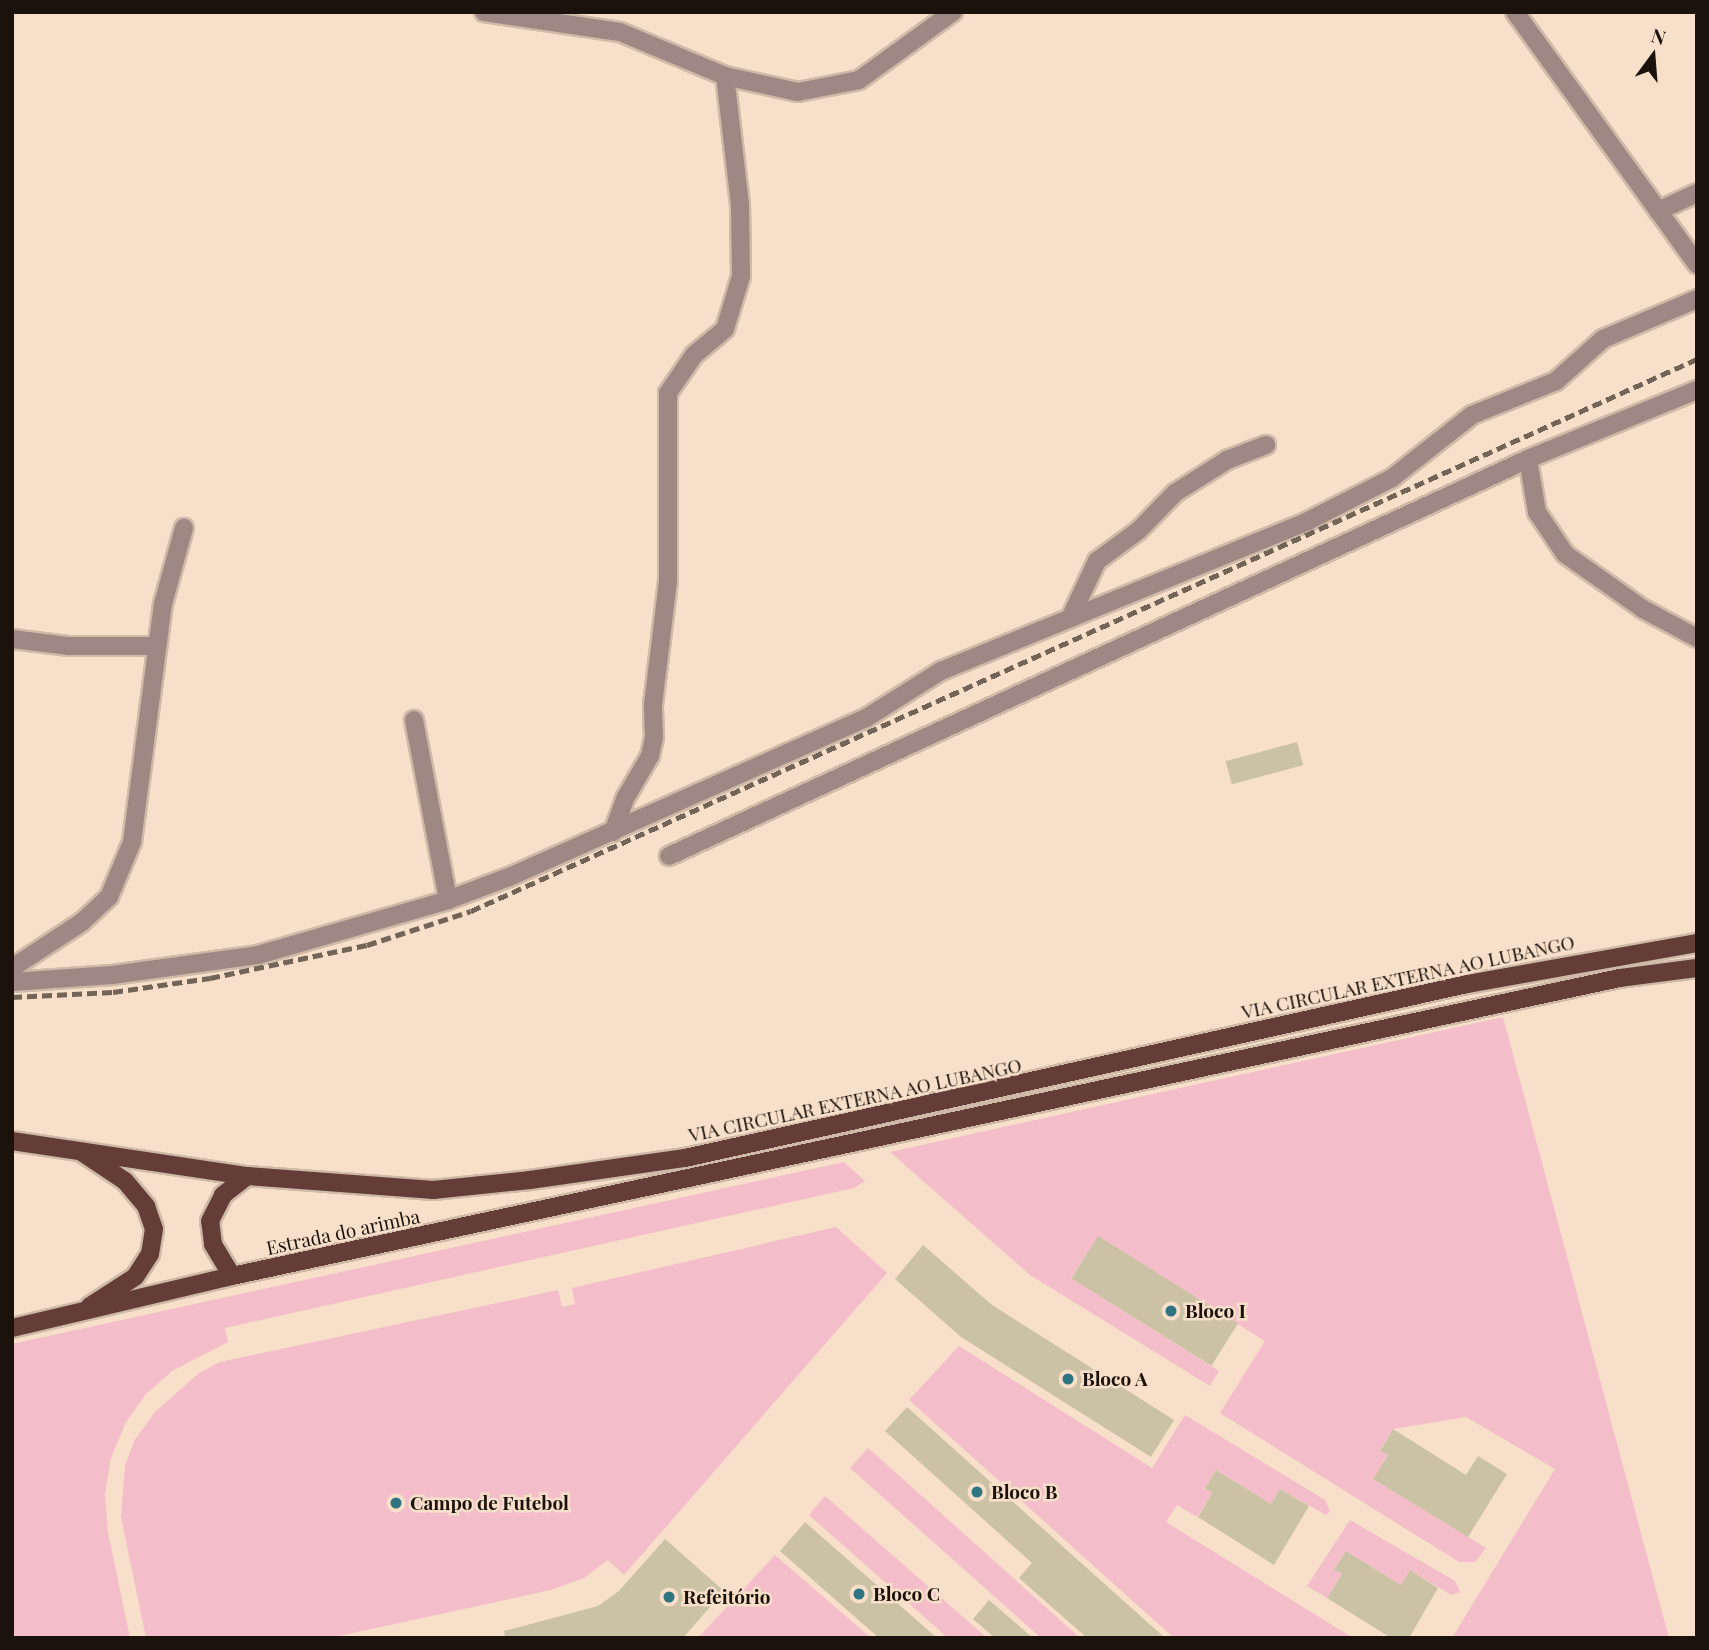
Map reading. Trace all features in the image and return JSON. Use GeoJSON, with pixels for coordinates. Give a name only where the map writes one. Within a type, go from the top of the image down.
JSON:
{"type":"FeatureCollection","features":[{"type":"Feature","properties":{"kind":"main road","name":"VIA CIRCULAR EXTERNA AO LUBANGO"},"geometry":{"type":"LineString","coordinates":[[12,1141],[247,1176],[433,1190],[685,1158],[1467,984],[1697,943]]}},
{"type":"Feature","properties":{"kind":"main road","name":"Estrada do arimba"},"geometry":{"type":"LineString","coordinates":[[12,1328],[232,1276],[1606,981],[1697,968]]}},
{"type":"Feature","properties":{"kind":"main road"},"geometry":{"type":"LineString","coordinates":[[78,1313],[135,1277],[150,1254],[154,1229],[146,1206],[125,1181],[79,1150]]}},
{"type":"Feature","properties":{"kind":"main road"},"geometry":{"type":"LineString","coordinates":[[232,1276],[213,1244],[210,1221],[223,1195],[247,1176]]}},
{"type":"Feature","properties":{"kind":"street"},"geometry":{"type":"LineString","coordinates":[[484,12],[620,32],[725,76],[798,92],[859,80],[953,12]]}},
{"type":"Feature","properties":{"kind":"street"},"geometry":{"type":"LineString","coordinates":[[1515,12],[1697,264]]}},
{"type":"Feature","properties":{"kind":"street"},"geometry":{"type":"LineString","coordinates":[[613,832],[626,797],[650,756],[654,737],[653,705],[670,542],[668,393],[694,355],[725,329],[741,276],[740,205],[725,76]]}},
{"type":"Feature","properties":{"kind":"street"},"geometry":{"type":"LineString","coordinates":[[1658,211],[1697,193]]}},
{"type":"Feature","properties":{"kind":"street"},"geometry":{"type":"LineString","coordinates":[[12,982],[112,975],[258,955],[448,900],[613,832],[866,718],[942,671],[1072,614],[1308,521],[1392,478],[1472,415],[1556,381],[1603,339],[1697,299]]}},
{"type":"Feature","properties":{"kind":"street"},"geometry":{"type":"LineString","coordinates":[[669,856],[1528,459],[1697,390]]}},
{"type":"Feature","properties":{"kind":"street"},"geometry":{"type":"LineString","coordinates":[[1072,614],[1097,561],[1139,530],[1174,493],[1227,460],[1266,444]]}},
{"type":"Feature","properties":{"kind":"street"},"geometry":{"type":"LineString","coordinates":[[1528,459],[1537,512],[1565,554],[1643,609],[1697,638]]}},
{"type":"Feature","properties":{"kind":"street"},"geometry":{"type":"LineString","coordinates":[[12,968],[82,922],[109,897],[132,842],[157,646],[184,528]]}},
{"type":"Feature","properties":{"kind":"street"},"geometry":{"type":"LineString","coordinates":[[12,639],[68,646],[157,646]]}},
{"type":"Feature","properties":{"kind":"street"},"geometry":{"type":"LineString","coordinates":[[414,720],[448,900]]}},
{"type":"Feature","properties":{"kind":"shaded area"},"geometry":{"type":"Polygon","coordinates":[[[1503,1017],[1669,1638],[1452,1638],[1555,1469],[1466,1417],[1393,1429],[1380,1450],[1388,1455],[1373,1479],[1486,1548],[1475,1562],[1459,1562],[1220,1413],[1265,1341],[1098,1237],[1071,1278],[1219,1371],[1210,1386],[1030,1275],[890,1152],[1503,1017]]]}},
{"type":"Feature","properties":{"kind":"shaded area"},"geometry":{"type":"Polygon","coordinates":[[[844,1162],[865,1181],[854,1188],[225,1328],[228,1342],[172,1371],[146,1394],[126,1422],[111,1458],[105,1494],[108,1532],[130,1638],[12,1638],[12,1344],[844,1162]]]}},
{"type":"Feature","properties":{"kind":"shaded area"},"geometry":{"type":"Polygon","coordinates":[[[836,1227],[887,1273],[624,1575],[608,1560],[584,1578],[551,1590],[330,1638],[146,1638],[121,1517],[125,1466],[134,1441],[155,1412],[199,1373],[220,1362],[558,1290],[562,1307],[575,1304],[572,1288],[836,1227]]]}},
{"type":"Feature","properties":{"kind":"shaded area"},"geometry":{"type":"Polygon","coordinates":[[[959,1346],[1152,1468],[1185,1415],[1325,1500],[1330,1511],[1326,1515],[1280,1489],[1271,1504],[1216,1470],[1205,1488],[1212,1493],[1197,1517],[1177,1505],[1166,1522],[1353,1638],[1174,1638],[909,1400],[959,1346]]]}},
{"type":"Feature","properties":{"kind":"shaded area"},"geometry":{"type":"Polygon","coordinates":[[[868,1448],[1080,1638],[1041,1638],[850,1468],[868,1448]]]}},
{"type":"Feature","properties":{"kind":"shaded area"},"geometry":{"type":"Polygon","coordinates":[[[825,1496],[987,1638],[948,1638],[809,1515],[825,1496]]]}},
{"type":"Feature","properties":{"kind":"shaded area"},"geometry":{"type":"Polygon","coordinates":[[[1350,1520],[1455,1581],[1460,1592],[1451,1595],[1410,1570],[1401,1585],[1346,1551],[1334,1569],[1342,1574],[1327,1598],[1307,1586],[1350,1520]]]}},
{"type":"Feature","properties":{"kind":"shaded area"},"geometry":{"type":"Polygon","coordinates":[[[775,1555],[871,1638],[698,1638],[775,1555]]]}},
{"type":"Feature","properties":{"kind":"building"},"geometry":{"type":"Polygon","coordinates":[[[1297,742],[1303,765],[1232,784],[1226,761],[1297,742]]]}},
{"type":"Feature","properties":{"kind":"building","name":"Bloco I"},"geometry":{"type":"Polygon","coordinates":[[[1098,1236],[1238,1323],[1211,1366],[1072,1278],[1098,1236]]]}},
{"type":"Feature","properties":{"kind":"building","name":"Bloco A"},"geometry":{"type":"Polygon","coordinates":[[[923,1245],[992,1305],[1174,1420],[1151,1457],[961,1337],[895,1279],[923,1245]]]}},
{"type":"Feature","properties":{"kind":"building","name":"Bloco B"},"geometry":{"type":"Polygon","coordinates":[[[907,1407],[1165,1638],[1087,1638],[1019,1578],[1032,1563],[885,1431],[907,1407]]]}},
{"type":"Feature","properties":{"kind":"building"},"geometry":{"type":"Polygon","coordinates":[[[1393,1429],[1466,1475],[1478,1456],[1507,1474],[1468,1537],[1373,1479],[1388,1455],[1380,1451],[1393,1429]]]}},
{"type":"Feature","properties":{"kind":"building"},"geometry":{"type":"Polygon","coordinates":[[[1216,1470],[1271,1504],[1280,1489],[1309,1506],[1274,1565],[1198,1517],[1212,1493],[1205,1488],[1216,1470]]]}},
{"type":"Feature","properties":{"kind":"building","name":"Bloco C"},"geometry":{"type":"Polygon","coordinates":[[[805,1522],[937,1638],[879,1638],[780,1551],[805,1522]]]}},
{"type":"Feature","properties":{"kind":"building"},"geometry":{"type":"Polygon","coordinates":[[[665,1539],[724,1591],[683,1638],[505,1638],[504,1631],[598,1606],[619,1591],[665,1539]]]}},
{"type":"Feature","properties":{"kind":"building"},"geometry":{"type":"Polygon","coordinates":[[[1346,1551],[1401,1585],[1410,1570],[1438,1588],[1409,1638],[1391,1638],[1327,1598],[1342,1574],[1334,1570],[1346,1551]]]}},
{"type":"Feature","properties":{"kind":"building"},"geometry":{"type":"Polygon","coordinates":[[[989,1600],[1033,1638],[995,1638],[973,1619],[989,1600]]]}},
{"type":"Feature","properties":{"kind":"railway"},"geometry":{"type":"LineString","coordinates":[[12,997],[113,992],[210,978],[367,945],[471,911],[1697,359]]}},
{"type":"Feature","properties":{"kind":"place","name":"Bloco I"},"geometry":{"type":"Point","coordinates":[1171,1311]}},
{"type":"Feature","properties":{"kind":"place","name":"Bloco A"},"geometry":{"type":"Point","coordinates":[1068,1379]}},
{"type":"Feature","properties":{"kind":"place","name":"Bloco B"},"geometry":{"type":"Point","coordinates":[977,1492]}},
{"type":"Feature","properties":{"kind":"place","name":"Campo de Futebol"},"geometry":{"type":"Point","coordinates":[396,1503]}},
{"type":"Feature","properties":{"kind":"place","name":"Bloco C"},"geometry":{"type":"Point","coordinates":[859,1594]}},
{"type":"Feature","properties":{"kind":"place","name":"Refeitório"},"geometry":{"type":"Point","coordinates":[669,1597]}}]}
